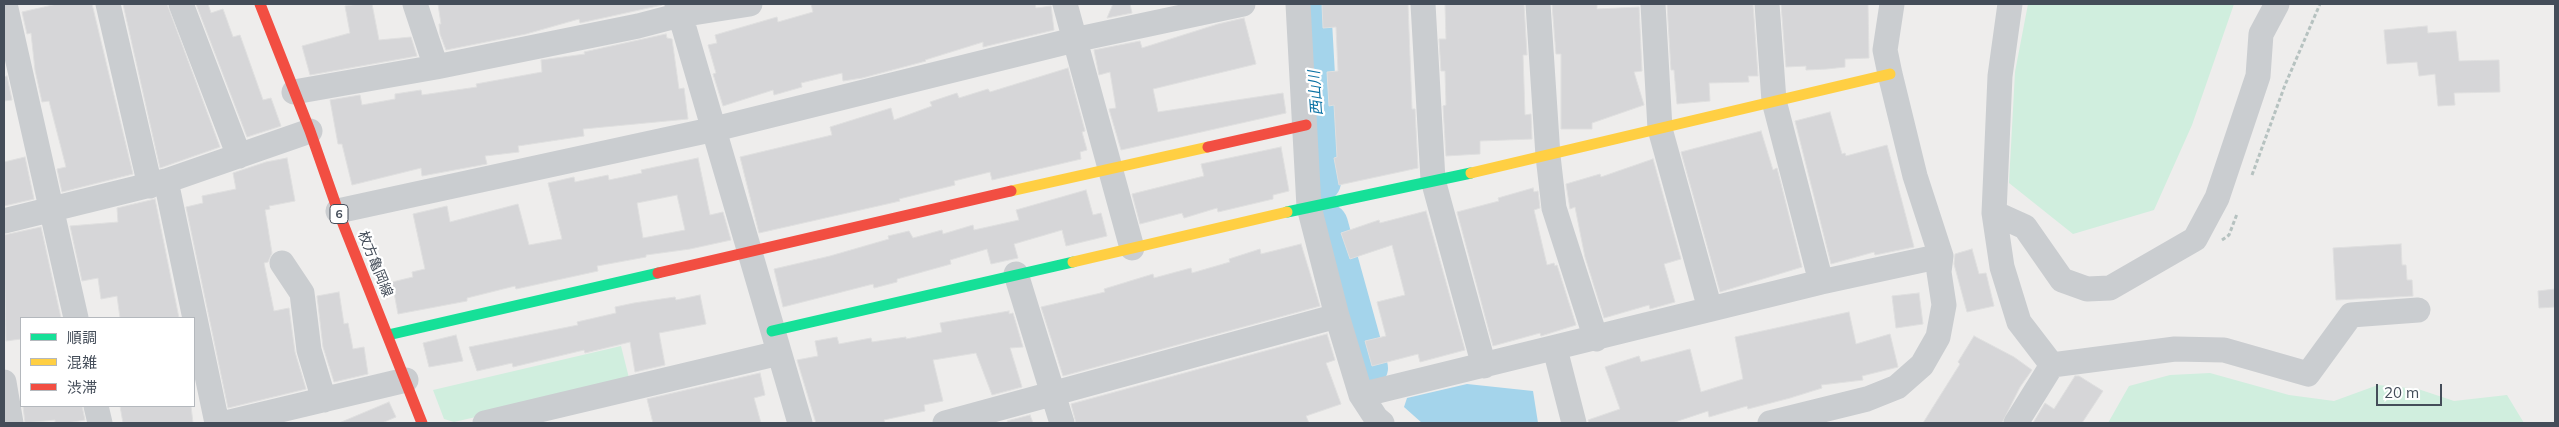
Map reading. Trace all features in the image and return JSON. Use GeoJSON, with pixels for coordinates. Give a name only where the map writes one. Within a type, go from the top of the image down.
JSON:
{"type":"FeatureCollection","features":[{"type":"Feature","properties":{"kind":"street"},"geometry":{"type":"LineString","coordinates":[[5,4],[76,317]]}},
{"type":"Feature","properties":{"kind":"street"},"geometry":{"type":"LineString","coordinates":[[108,4],[158,184],[190,317]]}},
{"type":"Feature","properties":{"kind":"street"},"geometry":{"type":"LineString","coordinates":[[181,4],[238,156]]}},
{"type":"Feature","properties":{"kind":"street","name":"枚方亀岡線"},"geometry":{"type":"LineString","coordinates":[[260,4],[310,131],[338,211],[422,423]]}},
{"type":"Feature","properties":{"kind":"street"},"geometry":{"type":"LineString","coordinates":[[415,4],[436,67]]}},
{"type":"Feature","properties":{"kind":"street"},"geometry":{"type":"LineString","coordinates":[[294,92],[436,67],[638,26],[678,10],[750,4]]}},
{"type":"Feature","properties":{"kind":"street"},"geometry":{"type":"LineString","coordinates":[[1065,4],[1112,168],[1132,248]]}},
{"type":"Feature","properties":{"kind":"street"},"geometry":{"type":"LineString","coordinates":[[338,211],[715,129],[1074,40],[1243,4]]}},
{"type":"Feature","properties":{"kind":"street"},"geometry":{"type":"LineString","coordinates":[[1298,4],[1309,207],[1337,316],[1361,395],[1371,421]]}},
{"type":"Feature","properties":{"kind":"street"},"geometry":{"type":"LineString","coordinates":[[1423,4],[1433,180],[1484,366]]}},
{"type":"Feature","properties":{"kind":"street"},"geometry":{"type":"LineString","coordinates":[[1538,4],[1548,156],[1554,208],[1596,339]]}},
{"type":"Feature","properties":{"kind":"street"},"geometry":{"type":"LineString","coordinates":[[1653,4],[1660,129],[1710,309]]}},
{"type":"Feature","properties":{"kind":"street"},"geometry":{"type":"LineString","coordinates":[[1767,4],[1774,101],[1821,282]]}},
{"type":"Feature","properties":{"kind":"street"},"geometry":{"type":"LineString","coordinates":[[1770,423],[1867,399],[1897,387],[1910,377],[1931,351],[1942,321],[1944,304],[1939,272],[1941,256],[1915,176],[1885,50],[1892,4]]}},
{"type":"Feature","properties":{"kind":"street"},"geometry":{"type":"LineString","coordinates":[[2010,4],[2000,76],[1994,213],[2002,267],[2019,322],[2052,364]]}},
{"type":"Feature","properties":{"kind":"street"},"geometry":{"type":"LineString","coordinates":[[1994,213],[2025,227],[2062,280],[2087,288],[2110,288],[2194,238],[2217,198],[2258,76],[2261,34],[2277,4]]}},
{"type":"Feature","properties":{"kind":"street"},"geometry":{"type":"LineString","coordinates":[[678,10],[715,129],[800,423]]}},
{"type":"Feature","properties":{"kind":"street"},"geometry":{"type":"LineString","coordinates":[[485,423],[1016,274],[1309,207],[1548,156],[1890,74]]}},
{"type":"Feature","properties":{"kind":"street"},"geometry":{"type":"LineString","coordinates":[[388,335],[1306,125]]}},
{"type":"Feature","properties":{"kind":"street"},"geometry":{"type":"LineString","coordinates":[[4,220],[51,207],[158,184],[310,131]]}},
{"type":"Feature","properties":{"kind":"street"},"geometry":{"type":"LineString","coordinates":[[1361,395],[1596,339],[1821,282],[1941,256]]}},
{"type":"Feature","properties":{"kind":"street"},"geometry":{"type":"LineString","coordinates":[[282,263],[302,293],[309,350],[324,400]]}},
{"type":"Feature","properties":{"kind":"street"},"geometry":{"type":"LineString","coordinates":[[1016,274],[1055,394],[1062,423]]}},
{"type":"Feature","properties":{"kind":"street"},"geometry":{"type":"LineString","coordinates":[[2052,364],[2175,349],[2224,350],[2308,374],[2351,315],[2418,310]]}},
{"type":"Feature","properties":{"kind":"street"},"geometry":{"type":"LineString","coordinates":[[945,423],[1337,316]]}},
{"type":"Feature","properties":{"kind":"street"},"geometry":{"type":"LineString","coordinates":[[195,336],[216,423]]}},
{"type":"Feature","properties":{"kind":"street"},"geometry":{"type":"LineString","coordinates":[[1555,349],[1574,423]]}},
{"type":"Feature","properties":{"kind":"street"},"geometry":{"type":"LineString","coordinates":[[2016,423],[2052,364]]}},
{"type":"Feature","properties":{"kind":"street"},"geometry":{"type":"LineString","coordinates":[[226,423],[406,380]]}},
{"type":"Feature","properties":{"kind":"street"},"geometry":{"type":"LineString","coordinates":[[4,382],[11,423]]}},
{"type":"Feature","properties":{"kind":"street"},"geometry":{"type":"LineString","coordinates":[[1854,423],[1867,399]]}},
{"type":"Feature","properties":{"kind":"street"},"geometry":{"type":"LineString","coordinates":[[96,407],[100,423]]}},
{"type":"Feature","properties":{"kind":"green space"},"geometry":{"type":"Polygon","coordinates":[[[2028,4],[2234,4],[2192,125],[2154,210],[2073,234],[2009,183],[2015,72],[2028,4]]]}},
{"type":"Feature","properties":{"kind":"green space"},"geometry":{"type":"Polygon","coordinates":[[[621,346],[630,382],[454,422],[444,419],[433,390],[621,346]]]}},
{"type":"Feature","properties":{"kind":"green space"},"geometry":{"type":"Polygon","coordinates":[[[2210,373],[2289,395],[2334,401],[2378,385],[2418,389],[2454,401],[2507,395],[2524,423],[2108,423],[2129,386],[2170,375],[2210,373]]]}},
{"type":"Feature","properties":{"kind":"water"},"geometry":{"type":"Polygon","coordinates":[[[1467,384],[1533,391],[1538,423],[1422,423],[1404,407],[1407,398],[1467,384]]]}},
{"type":"Feature","properties":{"kind":"building"},"geometry":{"type":"Polygon","coordinates":[[[57,4],[92,4],[133,174],[62,192],[57,169],[66,167],[49,101],[42,102],[35,70],[31,33],[27,34],[22,12],[57,4]]]}},
{"type":"Feature","properties":{"kind":"building"},"geometry":{"type":"Polygon","coordinates":[[[123,4],[167,4],[220,147],[160,168],[123,4]]]}},
{"type":"Feature","properties":{"kind":"building"},"geometry":{"type":"Polygon","coordinates":[[[196,4],[208,4],[211,13],[223,9],[233,37],[240,35],[263,100],[271,98],[281,126],[247,137],[196,4]]]}},
{"type":"Feature","properties":{"kind":"building"},"geometry":{"type":"Polygon","coordinates":[[[372,4],[379,40],[411,37],[417,56],[310,75],[302,46],[350,33],[345,6],[372,4]]]}},
{"type":"Feature","properties":{"kind":"building"},"geometry":{"type":"Polygon","coordinates":[[[438,4],[662,5],[580,23],[579,19],[526,34],[446,50],[440,34],[439,24],[441,24],[438,4]]]}},
{"type":"Feature","properties":{"kind":"building"},"geometry":{"type":"Polygon","coordinates":[[[811,4],[1035,4],[1036,8],[1051,6],[1054,30],[983,47],[983,42],[926,61],[862,78],[843,81],[842,73],[801,83],[802,87],[774,95],[773,90],[723,106],[713,74],[716,73],[708,45],[717,43],[715,35],[777,17],[778,22],[813,12],[811,4]]]}},
{"type":"Feature","properties":{"kind":"building"},"geometry":{"type":"Polygon","coordinates":[[[1113,4],[1130,4],[1132,13],[1107,18],[1113,4]]]}},
{"type":"Feature","properties":{"kind":"building"},"geometry":{"type":"Polygon","coordinates":[[[1322,4],[1408,4],[1412,109],[1415,109],[1418,168],[1339,185],[1334,158],[1337,157],[1334,105],[1329,106],[1327,72],[1338,71],[1336,27],[1323,28],[1322,4]]]}},
{"type":"Feature","properties":{"kind":"building"},"geometry":{"type":"Polygon","coordinates":[[[1445,4],[1524,4],[1527,55],[1523,55],[1525,115],[1531,114],[1532,139],[1480,141],[1480,154],[1446,156],[1443,106],[1446,105],[1445,71],[1441,71],[1439,39],[1446,39],[1445,4]]]}},
{"type":"Feature","properties":{"kind":"building"},"geometry":{"type":"Polygon","coordinates":[[[1552,4],[1597,4],[1597,9],[1639,7],[1642,71],[1634,72],[1644,105],[1592,123],[1592,129],[1561,129],[1561,54],[1556,54],[1552,4]]]}},
{"type":"Feature","properties":{"kind":"building"},"geometry":{"type":"Polygon","coordinates":[[[1667,4],[1753,4],[1758,76],[1748,76],[1749,82],[1709,83],[1710,101],[1677,104],[1674,70],[1671,70],[1667,4]]]}},
{"type":"Feature","properties":{"kind":"building"},"geometry":{"type":"Polygon","coordinates":[[[1781,4],[1868,4],[1869,58],[1845,59],[1845,67],[1827,69],[1806,70],[1806,66],[1786,67],[1781,4]]]}},
{"type":"Feature","properties":{"kind":"building"},"geometry":{"type":"Polygon","coordinates":[[[1244,18],[1256,64],[1153,89],[1158,112],[1283,93],[1286,113],[1121,150],[1109,109],[1116,108],[1110,72],[1099,75],[1094,50],[1140,41],[1142,48],[1218,24],[1244,18]]]}},
{"type":"Feature","properties":{"kind":"building"},"geometry":{"type":"Polygon","coordinates":[[[2427,26],[2428,33],[2456,31],[2459,61],[2499,60],[2500,92],[2454,93],[2455,105],[2438,106],[2435,74],[2419,76],[2417,62],[2387,64],[2384,30],[2427,26]]]}},
{"type":"Feature","properties":{"kind":"building"},"geometry":{"type":"Polygon","coordinates":[[[666,34],[667,38],[672,39],[679,89],[684,88],[688,119],[583,129],[584,136],[518,146],[519,152],[485,156],[487,164],[422,176],[421,168],[352,185],[342,144],[338,144],[330,100],[360,95],[362,105],[395,99],[395,94],[421,90],[422,95],[477,87],[476,84],[542,72],[541,60],[585,54],[584,52],[666,34]]]}},
{"type":"Feature","properties":{"kind":"building"},"geometry":{"type":"Polygon","coordinates":[[[1068,68],[1085,131],[1082,132],[1087,150],[1080,152],[1081,159],[992,180],[990,172],[954,181],[955,185],[899,199],[900,201],[759,233],[740,157],[832,135],[830,127],[891,108],[894,120],[932,106],[930,102],[957,93],[959,98],[988,89],[990,92],[1068,68]]]}},
{"type":"Feature","properties":{"kind":"building"},"geometry":{"type":"Polygon","coordinates":[[[7,76],[12,100],[4,101],[4,77],[7,76]]]}},
{"type":"Feature","properties":{"kind":"building"},"geometry":{"type":"Polygon","coordinates":[[[1830,112],[1842,154],[1845,153],[1846,156],[1887,145],[1914,247],[1875,255],[1874,252],[1831,264],[1795,121],[1830,112]]]}},
{"type":"Feature","properties":{"kind":"building"},"geometry":{"type":"Polygon","coordinates":[[[1761,131],[1773,170],[1777,168],[1802,267],[1720,292],[1681,152],[1761,131]]]}},
{"type":"Feature","properties":{"kind":"building"},"geometry":{"type":"Polygon","coordinates":[[[1281,147],[1289,191],[1273,195],[1273,199],[1218,212],[1217,208],[1184,218],[1182,213],[1140,224],[1132,194],[1204,176],[1201,164],[1281,147]]]}},
{"type":"Feature","properties":{"kind":"building"},"geometry":{"type":"Polygon","coordinates":[[[25,157],[34,199],[4,206],[4,162],[25,157]]]}},
{"type":"Feature","properties":{"kind":"building"},"geometry":{"type":"Polygon","coordinates":[[[287,158],[295,201],[269,206],[270,209],[265,210],[272,253],[268,262],[264,263],[274,311],[289,308],[295,352],[306,389],[228,408],[186,207],[203,203],[202,196],[236,189],[233,173],[266,162],[287,158]]]}},
{"type":"Feature","properties":{"kind":"building"},"geometry":{"type":"Polygon","coordinates":[[[698,158],[710,215],[723,212],[731,240],[690,249],[646,255],[646,257],[597,266],[598,271],[516,289],[515,286],[467,298],[467,301],[398,314],[392,282],[413,277],[412,272],[425,269],[413,214],[447,206],[450,222],[518,204],[529,245],[562,239],[548,183],[574,177],[575,182],[608,175],[609,180],[642,173],[641,170],[698,158]],[[677,195],[637,203],[643,238],[685,230],[677,195]]]}},
{"type":"Feature","properties":{"kind":"building"},"geometry":{"type":"Polygon","coordinates":[[[1653,159],[1681,259],[1664,264],[1675,302],[1650,309],[1649,305],[1604,318],[1585,257],[1575,207],[1570,209],[1566,184],[1600,174],[1601,177],[1653,159]]]}},
{"type":"Feature","properties":{"kind":"building"},"geometry":{"type":"Polygon","coordinates":[[[1533,188],[1534,192],[1538,191],[1540,208],[1534,210],[1547,265],[1554,263],[1555,266],[1557,265],[1576,325],[1541,336],[1540,333],[1493,346],[1457,212],[1499,201],[1498,198],[1533,188]]]}},
{"type":"Feature","properties":{"kind":"building"},"geometry":{"type":"Polygon","coordinates":[[[1086,190],[1093,215],[1101,213],[1107,236],[1066,246],[1062,230],[1014,244],[1018,258],[991,264],[987,249],[950,260],[951,264],[897,279],[897,282],[874,288],[873,284],[783,307],[774,269],[830,256],[889,239],[888,236],[909,231],[913,238],[942,230],[943,234],[973,225],[974,230],[1019,220],[1016,210],[1086,190]]]}},
{"type":"Feature","properties":{"kind":"building"},"geometry":{"type":"Polygon","coordinates":[[[155,199],[179,317],[120,317],[117,296],[101,299],[98,278],[82,281],[70,226],[118,222],[117,208],[155,199]]]}},
{"type":"Feature","properties":{"kind":"building"},"geometry":{"type":"Polygon","coordinates":[[[1426,211],[1465,350],[1420,362],[1418,354],[1372,366],[1365,341],[1386,336],[1377,302],[1405,295],[1392,245],[1350,259],[1341,233],[1379,220],[1380,223],[1426,211]]]}},
{"type":"Feature","properties":{"kind":"building"},"geometry":{"type":"Polygon","coordinates":[[[41,227],[61,317],[20,317],[20,339],[6,341],[4,235],[41,227]]]}},
{"type":"Feature","properties":{"kind":"building"},"geometry":{"type":"Polygon","coordinates":[[[1301,244],[1320,306],[1063,376],[1041,307],[1105,292],[1104,289],[1153,274],[1154,278],[1191,268],[1192,273],[1230,262],[1229,259],[1260,249],[1261,254],[1301,244]]]}},
{"type":"Feature","properties":{"kind":"building"},"geometry":{"type":"Polygon","coordinates":[[[2401,244],[2402,265],[2406,265],[2407,280],[2412,280],[2413,296],[2336,300],[2333,248],[2401,244]]]}},
{"type":"Feature","properties":{"kind":"building"},"geometry":{"type":"Polygon","coordinates":[[[1972,249],[1979,274],[1986,273],[1994,306],[1967,312],[1954,264],[1955,254],[1972,249]]]}},
{"type":"Feature","properties":{"kind":"building"},"geometry":{"type":"Polygon","coordinates":[[[2555,289],[2555,307],[2539,308],[2538,291],[2555,289]]]}},
{"type":"Feature","properties":{"kind":"building"},"geometry":{"type":"Polygon","coordinates":[[[339,292],[344,324],[348,323],[353,349],[364,347],[368,374],[334,382],[323,347],[317,296],[339,292]]]}},
{"type":"Feature","properties":{"kind":"building"},"geometry":{"type":"Polygon","coordinates":[[[1919,293],[1923,324],[1896,328],[1892,296],[1919,293]]]}},
{"type":"Feature","properties":{"kind":"building"},"geometry":{"type":"Polygon","coordinates":[[[700,295],[706,324],[659,333],[665,365],[635,372],[630,342],[585,353],[584,350],[513,367],[512,363],[477,371],[469,347],[578,325],[577,322],[616,313],[615,307],[675,297],[676,300],[700,295]]]}},
{"type":"Feature","properties":{"kind":"building"},"geometry":{"type":"Polygon","coordinates":[[[1009,311],[1009,314],[1013,313],[1023,347],[1010,348],[1022,387],[992,395],[976,353],[933,360],[943,401],[924,405],[925,411],[884,420],[885,423],[816,423],[797,360],[818,356],[815,341],[837,337],[839,344],[871,338],[872,342],[906,337],[906,339],[942,332],[940,323],[1009,311]]]}},
{"type":"Feature","properties":{"kind":"building"},"geometry":{"type":"Polygon","coordinates":[[[1849,312],[1856,344],[1890,334],[1898,367],[1862,376],[1863,380],[1821,385],[1822,388],[1790,398],[1748,409],[1747,406],[1709,417],[1708,411],[1672,423],[1589,423],[1588,420],[1620,409],[1605,367],[1639,356],[1641,362],[1690,349],[1701,392],[1743,379],[1735,337],[1849,312]]]}},
{"type":"Feature","properties":{"kind":"building"},"geometry":{"type":"Polygon","coordinates":[[[1327,334],[1335,360],[1326,363],[1341,404],[1306,416],[1309,423],[1076,423],[1071,404],[1327,334]]]}},
{"type":"Feature","properties":{"kind":"building"},"geometry":{"type":"Polygon","coordinates":[[[456,335],[463,361],[429,367],[423,343],[456,335]]]}},
{"type":"Feature","properties":{"kind":"building"},"geometry":{"type":"Polygon","coordinates":[[[1974,336],[2014,357],[2032,370],[2020,387],[2002,423],[1923,423],[1960,364],[1958,362],[1974,336]]]}},
{"type":"Feature","properties":{"kind":"building"},"geometry":{"type":"Polygon","coordinates":[[[760,373],[765,395],[754,398],[761,423],[653,423],[647,399],[760,373]]]}},
{"type":"Feature","properties":{"kind":"building"},"geometry":{"type":"Polygon","coordinates":[[[2075,376],[2079,376],[2103,391],[2082,423],[2033,423],[2045,403],[2054,409],[2075,376]]]}},
{"type":"Feature","properties":{"kind":"building"},"geometry":{"type":"Polygon","coordinates":[[[389,402],[396,417],[382,423],[339,423],[389,402]]]}},
{"type":"Feature","properties":{"kind":"building"},"geometry":{"type":"Polygon","coordinates":[[[23,407],[82,407],[85,420],[67,423],[55,423],[55,420],[25,423],[23,407]]]}},
{"type":"Feature","properties":{"kind":"building"},"geometry":{"type":"Polygon","coordinates":[[[120,407],[191,407],[193,423],[123,423],[120,407]]]}},
{"type":"Feature","properties":{"kind":"building"},"geometry":{"type":"Polygon","coordinates":[[[1030,415],[1033,423],[1008,423],[1007,421],[1030,415]]]}},
{"type":"Feature","properties":{"kind":"waterway","name":"西山川"},"geometry":{"type":"LineString","coordinates":[[1311,4],[1321,182]]}},
{"type":"Feature","properties":{"kind":"waterway","name":"西山川"},"geometry":{"type":"LineString","coordinates":[[1328,224],[1368,368]]}},
{"type":"Feature","properties":{"kind":"traffic: fast"},"geometry":{"type":"LineString","coordinates":[[1287,212],[1471,173]]}},
{"type":"Feature","properties":{"kind":"traffic: fast"},"geometry":{"type":"LineString","coordinates":[[772,331],[1073,262]]}},
{"type":"Feature","properties":{"kind":"traffic: fast"},"geometry":{"type":"LineString","coordinates":[[388,335],[658,273]]}},
{"type":"Feature","properties":{"kind":"traffic: slow"},"geometry":{"type":"LineString","coordinates":[[1471,173],[1890,74]]}},
{"type":"Feature","properties":{"kind":"traffic: slow"},"geometry":{"type":"LineString","coordinates":[[1011,191],[1208,147]]}},
{"type":"Feature","properties":{"kind":"traffic: slow"},"geometry":{"type":"LineString","coordinates":[[1073,262],[1287,212]]}},
{"type":"Feature","properties":{"kind":"traffic: jam"},"geometry":{"type":"LineString","coordinates":[[260,4],[310,131],[338,211],[422,423]]}},
{"type":"Feature","properties":{"kind":"traffic: jam"},"geometry":{"type":"LineString","coordinates":[[1208,147],[1306,125]]}},
{"type":"Feature","properties":{"kind":"traffic: jam"},"geometry":{"type":"LineString","coordinates":[[658,273],[1011,191]]}}]}
